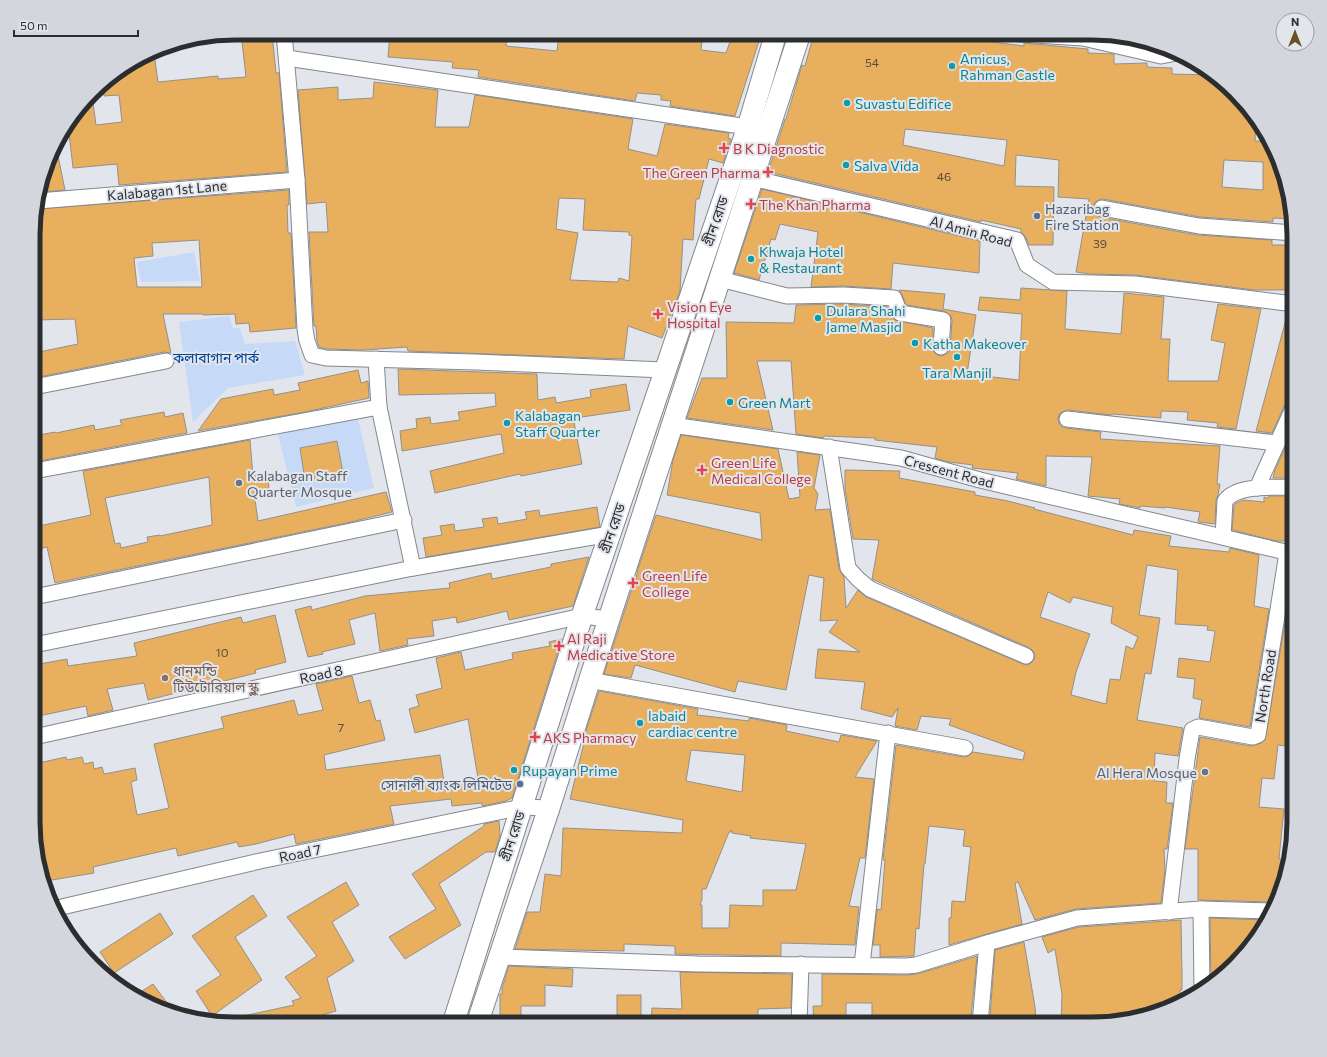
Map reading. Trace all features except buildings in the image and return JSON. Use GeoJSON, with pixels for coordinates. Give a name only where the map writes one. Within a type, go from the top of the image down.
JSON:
{"type":"FeatureCollection","features":[{"type":"Feature","properties":{"kind":"main road","name":"গ্রীন রোড"},"geometry":{"type":"LineString","coordinates":[[455,1017],[582,616],[664,370],[748,126],[774,40]]}},
{"type":"Feature","properties":{"kind":"main road","name":"গ্রীন রোড"},"geometry":{"type":"LineString","coordinates":[[479,1017],[549,808],[589,680],[798,40]]}},
{"type":"Feature","properties":{"kind":"street"},"geometry":{"type":"LineString","coordinates":[[285,40],[297,180],[305,329],[307,341],[312,354],[326,358],[664,370]]}},
{"type":"Feature","properties":{"kind":"street"},"geometry":{"type":"LineString","coordinates":[[1101,40],[1112,41]]}},
{"type":"Feature","properties":{"kind":"street"},"geometry":{"type":"LineString","coordinates":[[1121,43],[1161,56],[1166,55]]}},
{"type":"Feature","properties":{"kind":"street"},"geometry":{"type":"LineString","coordinates":[[287,58],[748,126]]}},
{"type":"Feature","properties":{"kind":"street","name":"Al Amin Road"},"geometry":{"type":"LineString","coordinates":[[752,178],[1017,240],[1027,265],[1053,282],[1135,284],[1287,303]]}},
{"type":"Feature","properties":{"kind":"street","name":"Kalabagan 1st Lane"},"geometry":{"type":"LineString","coordinates":[[43,201],[297,180]]}},
{"type":"Feature","properties":{"kind":"street"},"geometry":{"type":"LineString","coordinates":[[1102,208],[1199,226],[1287,232]]}},
{"type":"Feature","properties":{"kind":"street"},"geometry":{"type":"LineString","coordinates":[[720,279],[787,296],[844,295],[894,298],[900,313],[943,320],[941,347]]}},
{"type":"Feature","properties":{"kind":"street"},"geometry":{"type":"LineString","coordinates":[[376,359],[379,407],[413,568]]}},
{"type":"Feature","properties":{"kind":"street"},"geometry":{"type":"LineString","coordinates":[[40,386],[166,361]]}},
{"type":"Feature","properties":{"kind":"street"},"geometry":{"type":"LineString","coordinates":[[40,470],[379,407]]}},
{"type":"Feature","properties":{"kind":"street"},"geometry":{"type":"LineString","coordinates":[[1067,419],[1277,443]]}},
{"type":"Feature","properties":{"kind":"street"},"geometry":{"type":"LineString","coordinates":[[1257,488],[1287,421]]}},
{"type":"Feature","properties":{"kind":"street","name":"Crescent Road"},"geometry":{"type":"LineString","coordinates":[[672,425],[901,458],[980,480],[1287,552]]}},
{"type":"Feature","properties":{"kind":"street"},"geometry":{"type":"LineString","coordinates":[[829,447],[848,568],[858,579],[870,589],[1026,656]]}},
{"type":"Feature","properties":{"kind":"street"},"geometry":{"type":"LineString","coordinates":[[1223,537],[1225,501],[1228,496],[1234,492],[1257,488],[1287,487]]}},
{"type":"Feature","properties":{"kind":"street"},"geometry":{"type":"LineString","coordinates":[[40,596],[404,520]]}},
{"type":"Feature","properties":{"kind":"street"},"geometry":{"type":"LineString","coordinates":[[40,644],[413,568],[610,534]]}},
{"type":"Feature","properties":{"kind":"street","name":"North Road"},"geometry":{"type":"LineString","coordinates":[[1169,912],[1186,759],[1192,730],[1198,727],[1253,737],[1258,735],[1287,570]]}},
{"type":"Feature","properties":{"kind":"street","name":"Road 8"},"geometry":{"type":"LineString","coordinates":[[40,736],[582,616],[609,619]]}},
{"type":"Feature","properties":{"kind":"street"},"geometry":{"type":"LineString","coordinates":[[589,680],[965,748]]}},
{"type":"Feature","properties":{"kind":"street"},"geometry":{"type":"LineString","coordinates":[[862,965],[888,733]]}},
{"type":"Feature","properties":{"kind":"street","name":"Road 7"},"geometry":{"type":"LineString","coordinates":[[60,907],[260,861],[522,807],[549,808]]}},
{"type":"Feature","properties":{"kind":"street"},"geometry":{"type":"LineString","coordinates":[[1201,909],[1202,983]]}},
{"type":"Feature","properties":{"kind":"street"},"geometry":{"type":"LineString","coordinates":[[500,956],[698,964],[907,966],[916,965],[987,943],[1077,918],[1201,909],[1265,911]]}},
{"type":"Feature","properties":{"kind":"street"},"geometry":{"type":"LineString","coordinates":[[981,1017],[987,943]]}},
{"type":"Feature","properties":{"kind":"street"},"geometry":{"type":"LineString","coordinates":[[799,1017],[801,964]]}},
{"type":"Feature","properties":{"kind":"green space"},"geometry":{"type":"Polygon","coordinates":[[[194,252],[200,281],[141,282],[137,262],[194,252]]]}},
{"type":"Feature","properties":{"kind":"green space","name":"কলাবাগান পার্ক"},"geometry":{"type":"Polygon","coordinates":[[[229,316],[233,328],[240,328],[245,344],[295,341],[305,375],[228,388],[193,422],[179,322],[229,316]]]}},
{"type":"Feature","properties":{"kind":"green space"},"geometry":{"type":"Polygon","coordinates":[[[358,419],[374,488],[296,507],[277,431],[322,425],[320,428],[328,422],[358,419]]]}},
{"type":"Feature","properties":{"kind":"place","name":"Amicus, Rahman Castle"},"geometry":{"type":"Point","coordinates":[952,66]}},
{"type":"Feature","properties":{"kind":"place","name":"Suvastu Edifice"},"geometry":{"type":"Point","coordinates":[847,103]}},
{"type":"Feature","properties":{"kind":"place","name":"B K Diagnostic"},"geometry":{"type":"Point","coordinates":[724,148]}},
{"type":"Feature","properties":{"kind":"place","name":"Salva Vida"},"geometry":{"type":"Point","coordinates":[846,165]}},
{"type":"Feature","properties":{"kind":"place","name":"The Green Pharma"},"geometry":{"type":"Point","coordinates":[768,172]}},
{"type":"Feature","properties":{"kind":"place","name":"The Khan Pharma"},"geometry":{"type":"Point","coordinates":[751,204]}},
{"type":"Feature","properties":{"kind":"place","name":"Hazaribag Fire Station"},"geometry":{"type":"Point","coordinates":[1037,216]}},
{"type":"Feature","properties":{"kind":"place","name":"Khwaja Hotel & Restaurant"},"geometry":{"type":"Point","coordinates":[751,259]}},
{"type":"Feature","properties":{"kind":"place","name":"Vision Eye Hospital"},"geometry":{"type":"Point","coordinates":[658,314]}},
{"type":"Feature","properties":{"kind":"place","name":"Dulara Shahi Jame Masjid"},"geometry":{"type":"Point","coordinates":[818,318]}},
{"type":"Feature","properties":{"kind":"place","name":"Katha Makeover"},"geometry":{"type":"Point","coordinates":[915,343]}},
{"type":"Feature","properties":{"kind":"place","name":"Tara Manjil"},"geometry":{"type":"Point","coordinates":[957,357]}},
{"type":"Feature","properties":{"kind":"place","name":"Green Mart"},"geometry":{"type":"Point","coordinates":[730,402]}},
{"type":"Feature","properties":{"kind":"place","name":"Kalabagan Staff Quarter"},"geometry":{"type":"Point","coordinates":[507,423]}},
{"type":"Feature","properties":{"kind":"place","name":"Green Life Medical College"},"geometry":{"type":"Point","coordinates":[702,470]}},
{"type":"Feature","properties":{"kind":"place","name":"Kalabagan Staff Quarter Mosque"},"geometry":{"type":"Point","coordinates":[239,483]}},
{"type":"Feature","properties":{"kind":"place","name":"Green Life College"},"geometry":{"type":"Point","coordinates":[633,583]}},
{"type":"Feature","properties":{"kind":"place","name":"Al Raji Medicative Store"},"geometry":{"type":"Point","coordinates":[559,646]}},
{"type":"Feature","properties":{"kind":"place","name":"ধানমন্ডি টিউটোরিয়াল স্কুল"},"geometry":{"type":"Point","coordinates":[165,678]}},
{"type":"Feature","properties":{"kind":"place","name":"labaid cardiac centre"},"geometry":{"type":"Point","coordinates":[640,723]}},
{"type":"Feature","properties":{"kind":"place","name":"AKS Pharmacy"},"geometry":{"type":"Point","coordinates":[535,737]}},
{"type":"Feature","properties":{"kind":"place","name":"Rupayan Prime"},"geometry":{"type":"Point","coordinates":[514,770]}},
{"type":"Feature","properties":{"kind":"place","name":"Al Hera Mosque"},"geometry":{"type":"Point","coordinates":[1205,772]}},
{"type":"Feature","properties":{"kind":"place","name":"সোনালী ব্যাংক লিমিটেড"},"geometry":{"type":"Point","coordinates":[520,784]}}]}
